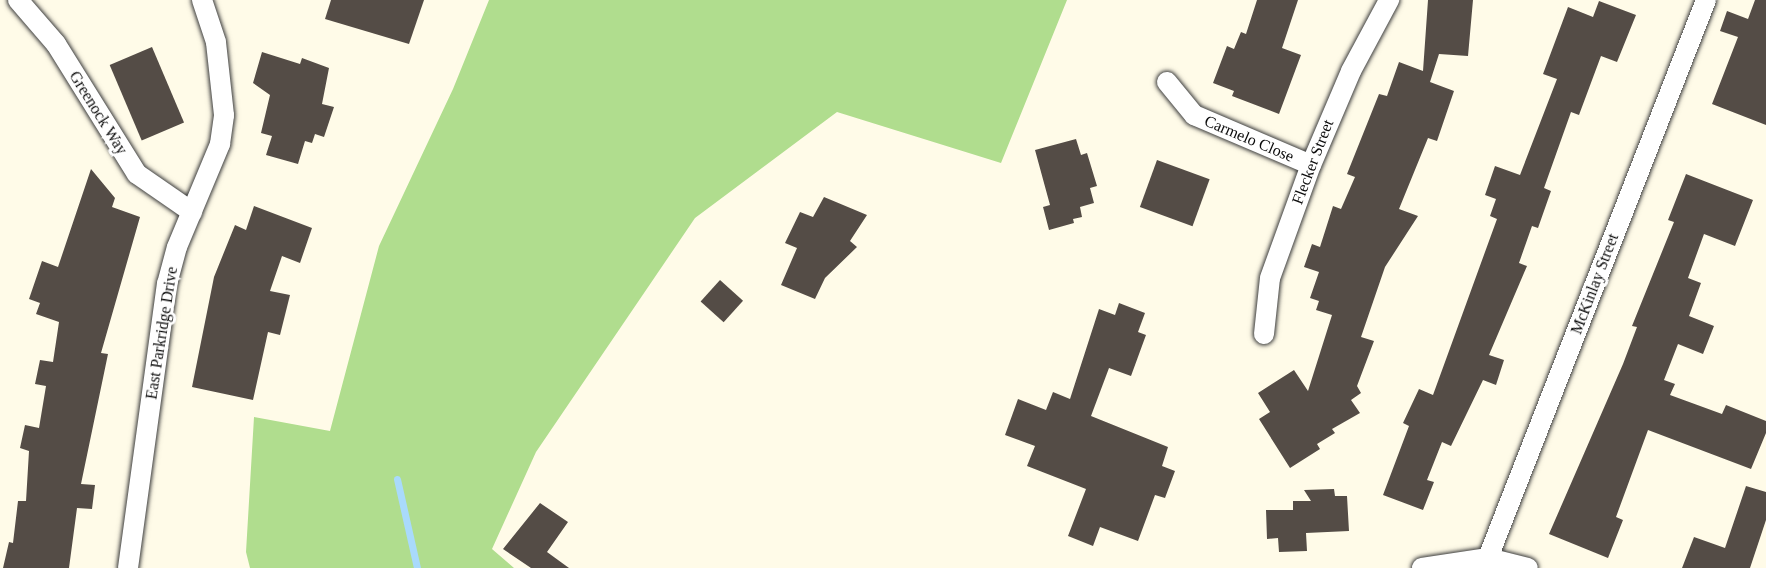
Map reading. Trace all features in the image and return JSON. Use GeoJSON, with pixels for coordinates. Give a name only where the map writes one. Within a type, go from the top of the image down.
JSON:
{"type":"FeatureCollection","features":[{"type":"Feature","properties":{"kind":"street","name":"Greenock Way"},"geometry":{"type":"LineString","coordinates":[[18,0],[56,44],[137,174],[192,212]]}},
{"type":"Feature","properties":{"kind":"street","name":"East Parkridge Drive"},"geometry":{"type":"LineString","coordinates":[[128,568],[167,284],[192,212],[220,144],[224,115],[216,42],[202,0]]}},
{"type":"Feature","properties":{"kind":"street","name":"Flecker Street"},"geometry":{"type":"LineString","coordinates":[[1264,334],[1270,278],[1311,165],[1351,71],[1389,0]]}},
{"type":"Feature","properties":{"kind":"street","name":"McKinlay Street"},"geometry":{"type":"LineString","coordinates":[[1486,563],[1706,0]]}},
{"type":"Feature","properties":{"kind":"street","name":"Carmelo Close"},"geometry":{"type":"LineString","coordinates":[[1167,82],[1194,115],[1311,165]]}},
{"type":"Feature","properties":{"kind":"street"},"geometry":{"type":"LineString","coordinates":[[1422,568],[1486,563],[1528,568]]}},
{"type":"Feature","properties":{"kind":"green space"},"geometry":{"type":"Polygon","coordinates":[[[489,0],[1067,0],[1001,163],[837,112],[695,218],[536,452],[492,549],[514,568],[250,568],[246,552],[254,417],[330,431],[379,246],[453,89],[489,0]]]}},
{"type":"Feature","properties":{"kind":"building"},"geometry":{"type":"Polygon","coordinates":[[[331,0],[424,0],[409,44],[325,19],[331,0]]]}},
{"type":"Feature","properties":{"kind":"building"},"geometry":{"type":"Polygon","coordinates":[[[1257,0],[1298,0],[1282,48],[1301,55],[1279,114],[1232,96],[1234,91],[1213,83],[1227,46],[1234,49],[1241,32],[1246,34],[1257,0]]]}},
{"type":"Feature","properties":{"kind":"building"},"geometry":{"type":"Polygon","coordinates":[[[1428,0],[1473,0],[1468,56],[1439,54],[1430,82],[1454,91],[1437,141],[1428,138],[1399,209],[1418,216],[1385,267],[1361,337],[1374,341],[1357,386],[1361,393],[1351,400],[1360,413],[1332,429],[1335,433],[1317,444],[1320,449],[1290,468],[1259,419],[1270,412],[1258,393],[1294,370],[1308,391],[1332,315],[1316,310],[1319,301],[1310,298],[1319,272],[1304,267],[1312,244],[1320,247],[1333,206],[1341,209],[1355,177],[1347,174],[1379,94],[1387,96],[1399,62],[1423,71],[1428,0]]]}},
{"type":"Feature","properties":{"kind":"building"},"geometry":{"type":"Polygon","coordinates":[[[1755,0],[1766,0],[1766,125],[1712,104],[1738,37],[1720,31],[1727,11],[1748,19],[1755,0]]]}},
{"type":"Feature","properties":{"kind":"building"},"geometry":{"type":"Polygon","coordinates":[[[1599,1],[1636,15],[1617,62],[1601,56],[1579,115],[1571,112],[1544,188],[1551,191],[1538,228],[1532,226],[1519,263],[1527,266],[1489,355],[1504,360],[1496,385],[1483,380],[1451,446],[1442,442],[1427,480],[1434,482],[1423,510],[1383,495],[1409,426],[1403,423],[1419,389],[1433,395],[1497,219],[1490,216],[1496,199],[1485,195],[1495,166],[1520,175],[1557,79],[1543,74],[1568,7],[1593,17],[1599,1]]]}},
{"type":"Feature","properties":{"kind":"building"},"geometry":{"type":"Polygon","coordinates":[[[152,47],[184,122],[142,140],[110,65],[152,47]]]}},
{"type":"Feature","properties":{"kind":"building"},"geometry":{"type":"Polygon","coordinates":[[[262,52],[300,64],[302,58],[329,68],[322,104],[334,107],[324,137],[315,134],[312,143],[305,141],[298,164],[266,155],[272,136],[261,133],[270,95],[253,83],[262,52]]]}},
{"type":"Feature","properties":{"kind":"building"},"geometry":{"type":"Polygon","coordinates":[[[1076,139],[1081,155],[1087,153],[1097,186],[1090,188],[1094,203],[1080,207],[1082,217],[1073,219],[1074,223],[1049,230],[1043,207],[1050,205],[1035,150],[1076,139]]]}},
{"type":"Feature","properties":{"kind":"building"},"geometry":{"type":"Polygon","coordinates":[[[1157,160],[1210,179],[1193,226],[1140,207],[1157,160]]]}},
{"type":"Feature","properties":{"kind":"building"},"geometry":{"type":"Polygon","coordinates":[[[91,169],[115,198],[112,207],[140,217],[101,353],[108,354],[81,484],[95,485],[92,509],[77,508],[69,568],[3,568],[9,542],[13,543],[18,501],[26,501],[29,451],[20,448],[25,425],[39,428],[46,386],[35,384],[40,360],[53,362],[59,322],[36,314],[40,303],[29,299],[42,261],[58,267],[91,169]]]}},
{"type":"Feature","properties":{"kind":"building"},"geometry":{"type":"Polygon","coordinates":[[[1686,174],[1753,200],[1735,246],[1704,234],[1688,278],[1701,283],[1689,316],[1714,326],[1703,354],[1678,344],[1664,380],[1675,384],[1670,395],[1722,414],[1726,405],[1766,421],[1766,433],[1751,469],[1648,430],[1616,517],[1623,520],[1608,558],[1549,534],[1623,364],[1637,327],[1632,326],[1674,222],[1668,220],[1686,174]]]}},
{"type":"Feature","properties":{"kind":"building"},"geometry":{"type":"Polygon","coordinates":[[[824,197],[867,215],[850,241],[857,247],[825,278],[815,299],[781,285],[797,248],[785,243],[800,212],[813,217],[824,197]]]}},
{"type":"Feature","properties":{"kind":"building"},"geometry":{"type":"Polygon","coordinates":[[[254,206],[312,228],[300,263],[282,256],[270,291],[290,295],[280,335],[268,332],[253,400],[192,387],[214,277],[235,225],[246,230],[254,206]]]}},
{"type":"Feature","properties":{"kind":"building"},"geometry":{"type":"Polygon","coordinates":[[[720,280],[743,301],[724,322],[701,302],[720,280]]]}},
{"type":"Feature","properties":{"kind":"building"},"geometry":{"type":"Polygon","coordinates":[[[1119,303],[1145,313],[1138,332],[1146,335],[1131,376],[1109,368],[1091,416],[1168,447],[1162,466],[1175,471],[1165,498],[1155,495],[1138,541],[1100,527],[1093,546],[1068,536],[1086,489],[1027,466],[1035,446],[1005,435],[1018,399],[1046,410],[1053,392],[1070,399],[1099,309],[1115,315],[1119,303]]]}},
{"type":"Feature","properties":{"kind":"building"},"geometry":{"type":"Polygon","coordinates":[[[1746,486],[1766,492],[1766,520],[1750,568],[1682,568],[1694,537],[1725,548],[1746,486]]]}},
{"type":"Feature","properties":{"kind":"building"},"geometry":{"type":"Polygon","coordinates":[[[1334,489],[1335,496],[1347,496],[1349,531],[1306,533],[1307,551],[1279,552],[1278,538],[1267,539],[1266,510],[1293,510],[1293,501],[1311,501],[1304,490],[1334,489]]]}},
{"type":"Feature","properties":{"kind":"building"},"geometry":{"type":"Polygon","coordinates":[[[540,503],[568,522],[547,552],[569,568],[531,568],[503,549],[540,503]]]}},
{"type":"Feature","properties":{"kind":"waterway"},"geometry":{"type":"LineString","coordinates":[[397,479],[417,568]]}}]}
